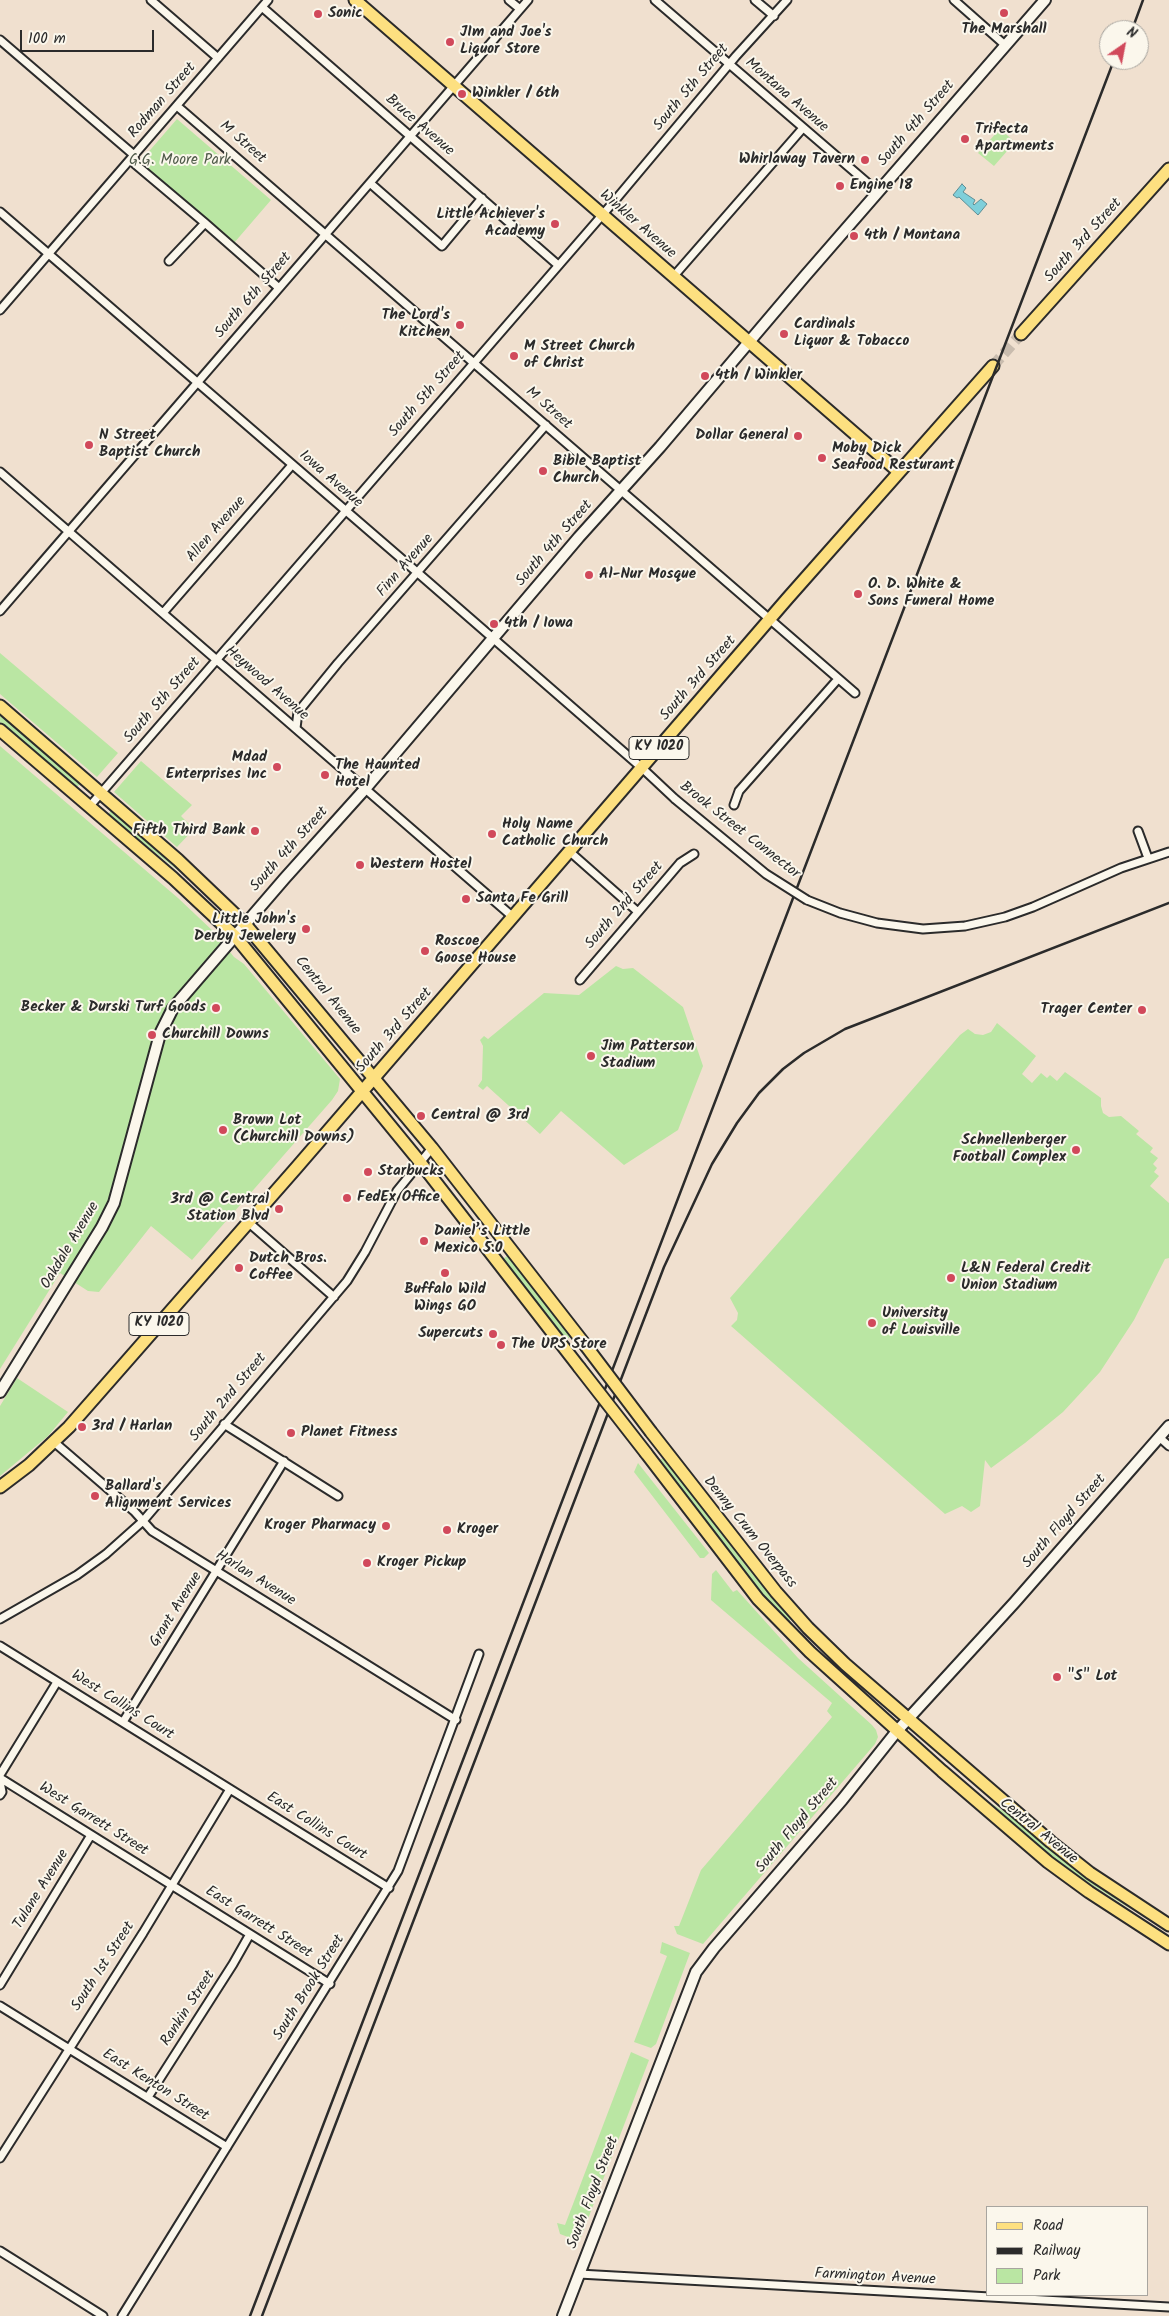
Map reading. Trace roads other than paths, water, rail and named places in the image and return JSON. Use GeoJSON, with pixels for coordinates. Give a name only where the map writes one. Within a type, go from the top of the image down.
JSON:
{"type":"FeatureCollection","features":[{"type":"Feature","properties":{"kind":"main road","name":"Winkler Avenue"},"geometry":{"type":"LineString","coordinates":[[355,0],[899,472]]}},
{"type":"Feature","properties":{"kind":"main road","name":"South 4th Street"},"geometry":{"type":"LineString","coordinates":[[167,1018],[245,924],[365,788],[1045,0]]}},
{"type":"Feature","properties":{"kind":"main road","name":"South 3rd Street"},"geometry":{"type":"LineString","coordinates":[[1021,334],[1169,169]]}},
{"type":"Feature","properties":{"kind":"main road","name":"South 3rd Street"},"geometry":{"type":"LineString","coordinates":[[54,1442],[374,1078],[770,619],[992,366]]}},
{"type":"Feature","properties":{"kind":"main road","name":"Central Avenue"},"geometry":{"type":"LineString","coordinates":[[0,706],[191,873],[245,924],[432,1148],[586,1346]]}},
{"type":"Feature","properties":{"kind":"main road"},"geometry":{"type":"LineString","coordinates":[[0,730],[173,878],[235,936],[420,1162]]}},
{"type":"Feature","properties":{"kind":"main road","name":"Oakdale Avenue"},"geometry":{"type":"LineString","coordinates":[[0,1392],[102,1227],[114,1203],[160,1034],[167,1018]]}},
{"type":"Feature","properties":{"kind":"main road","name":"Denny Crum Overpass"},"geometry":{"type":"LineString","coordinates":[[420,1162],[758,1599],[810,1652],[897,1731]]}},
{"type":"Feature","properties":{"kind":"main road","name":"Denny Crum Overpass"},"geometry":{"type":"LineString","coordinates":[[586,1346],[746,1556],[808,1628],[844,1664],[908,1719]]}},
{"type":"Feature","properties":{"kind":"main road","name":"South Floyd Street"},"geometry":{"type":"LineString","coordinates":[[564,2316],[696,1972],[720,1941],[842,1800],[897,1731],[1015,1602],[1169,1426]]}},
{"type":"Feature","properties":{"kind":"main road","name":"KY 1020"},"geometry":{"type":"LineString","coordinates":[[0,1486],[29,1465],[54,1442]]}},
{"type":"Feature","properties":{"kind":"main road","name":"Central Avenue"},"geometry":{"type":"LineString","coordinates":[[908,1719],[1024,1820],[1130,1901],[1169,1925]]}},
{"type":"Feature","properties":{"kind":"main road","name":"Central Avenue"},"geometry":{"type":"LineString","coordinates":[[897,1731],[1048,1862],[1089,1892],[1169,1944]]}},
{"type":"Feature","properties":{"kind":"street"},"geometry":{"type":"LineString","coordinates":[[151,0],[218,58]]}},
{"type":"Feature","properties":{"kind":"street","name":"Rodman Street"},"geometry":{"type":"LineString","coordinates":[[0,310],[268,0]]}},
{"type":"Feature","properties":{"kind":"street"},"geometry":{"type":"LineString","coordinates":[[509,0],[520,9]]}},
{"type":"Feature","properties":{"kind":"street","name":"South 6th Street"},"geometry":{"type":"LineString","coordinates":[[0,610],[528,0]]}},
{"type":"Feature","properties":{"kind":"street","name":"Montana Avenue"},"geometry":{"type":"LineString","coordinates":[[654,0],[878,192]]}},
{"type":"Feature","properties":{"kind":"street"},"geometry":{"type":"LineString","coordinates":[[755,0],[774,16]]}},
{"type":"Feature","properties":{"kind":"street","name":"South 5th Street"},"geometry":{"type":"LineString","coordinates":[[88,807],[602,215],[729,64],[788,0]]}},
{"type":"Feature","properties":{"kind":"street"},"geometry":{"type":"LineString","coordinates":[[954,0],[1005,45]]}},
{"type":"Feature","properties":{"kind":"street","name":"Bruce Avenue"},"geometry":{"type":"LineString","coordinates":[[262,8],[558,264]]}},
{"type":"Feature","properties":{"kind":"street"},"geometry":{"type":"LineString","coordinates":[[0,40],[134,155],[135,164],[279,288]]}},
{"type":"Feature","properties":{"kind":"street","name":"M Street"},"geometry":{"type":"LineString","coordinates":[[177,106],[855,693]]}},
{"type":"Feature","properties":{"kind":"street"},"geometry":{"type":"LineString","coordinates":[[673,276],[803,128]]}},
{"type":"Feature","properties":{"kind":"street"},"geometry":{"type":"LineString","coordinates":[[370,183],[442,246],[482,198]]}},
{"type":"Feature","properties":{"kind":"street","name":"Iowa Avenue"},"geometry":{"type":"LineString","coordinates":[[0,212],[642,768]]}},
{"type":"Feature","properties":{"kind":"street"},"geometry":{"type":"LineString","coordinates":[[169,261],[205,223]]}},
{"type":"Feature","properties":{"kind":"street","name":"Finn Avenue"},"geometry":{"type":"LineString","coordinates":[[296,728],[298,712],[338,663],[546,425]]}},
{"type":"Feature","properties":{"kind":"street","name":"Allen Avenue"},"geometry":{"type":"LineString","coordinates":[[163,613],[292,465]]}},
{"type":"Feature","properties":{"kind":"street","name":"Heywood Avenue"},"geometry":{"type":"LineString","coordinates":[[0,472],[513,917]]}},
{"type":"Feature","properties":{"kind":"street"},"geometry":{"type":"LineString","coordinates":[[734,805],[739,791],[838,679]]}},
{"type":"Feature","properties":{"kind":"street","name":"Brook Street Connector"},"geometry":{"type":"LineString","coordinates":[[642,768],[675,799],[779,883],[815,903],[862,920],[908,928],[945,928],[984,922],[1033,907],[1102,876],[1169,852]]}},
{"type":"Feature","properties":{"kind":"street"},"geometry":{"type":"LineString","coordinates":[[1138,831],[1148,858]]}},
{"type":"Feature","properties":{"kind":"street"},"geometry":{"type":"LineString","coordinates":[[570,852],[638,912]]}},
{"type":"Feature","properties":{"kind":"street","name":"South 2nd Street"},"geometry":{"type":"LineString","coordinates":[[580,980],[680,863],[694,854]]}},
{"type":"Feature","properties":{"kind":"street","name":"South 2nd Street"},"geometry":{"type":"LineString","coordinates":[[0,1619],[77,1574],[106,1554],[143,1521],[334,1297],[365,1252],[397,1190],[432,1148]]}},
{"type":"Feature","properties":{"kind":"street"},"geometry":{"type":"LineString","coordinates":[[248,1222],[334,1297]]}},
{"type":"Feature","properties":{"kind":"street"},"geometry":{"type":"LineString","coordinates":[[224,1424],[338,1496]]}},
{"type":"Feature","properties":{"kind":"street"},"geometry":{"type":"LineString","coordinates":[[1159,1437],[1169,1446]]}},
{"type":"Feature","properties":{"kind":"street","name":"Harlan Avenue"},"geometry":{"type":"LineString","coordinates":[[54,1442],[152,1531],[456,1720]]}},
{"type":"Feature","properties":{"kind":"street","name":"Grant Avenue"},"geometry":{"type":"LineString","coordinates":[[123,1722],[284,1461]]}},
{"type":"Feature","properties":{"kind":"street","name":"West Collins Court"},"geometry":{"type":"LineString","coordinates":[[0,1646],[230,1790]]}},
{"type":"Feature","properties":{"kind":"street","name":"South Brook Street"},"geometry":{"type":"LineString","coordinates":[[122,2316],[389,1888],[398,1871],[480,1654]]}},
{"type":"Feature","properties":{"kind":"street"},"geometry":{"type":"LineString","coordinates":[[0,1776],[57,1682]]}},
{"type":"Feature","properties":{"kind":"street","name":"West Garrett Street"},"geometry":{"type":"LineString","coordinates":[[0,1776],[172,1886]]}},
{"type":"Feature","properties":{"kind":"street"},"geometry":{"type":"LineString","coordinates":[[0,1782],[2,1792],[0,1795]]}},
{"type":"Feature","properties":{"kind":"street","name":"East Collins Court"},"geometry":{"type":"LineString","coordinates":[[230,1790],[389,1888]]}},
{"type":"Feature","properties":{"kind":"street","name":"South 1st Street"},"geometry":{"type":"LineString","coordinates":[[0,2158],[172,1886],[230,1790]]}},
{"type":"Feature","properties":{"kind":"street","name":"Tulane Avenue"},"geometry":{"type":"LineString","coordinates":[[0,1985],[90,1835]]}},
{"type":"Feature","properties":{"kind":"street","name":"East Garrett Street"},"geometry":{"type":"LineString","coordinates":[[172,1886],[330,1984]]}},
{"type":"Feature","properties":{"kind":"street","name":"Rankin Street"},"geometry":{"type":"LineString","coordinates":[[148,2098],[250,1934]]}},
{"type":"Feature","properties":{"kind":"street","name":"East Kenton Street"},"geometry":{"type":"LineString","coordinates":[[0,2006],[227,2147]]}},
{"type":"Feature","properties":{"kind":"street"},"geometry":{"type":"LineString","coordinates":[[0,2251],[103,2316]]}},
{"type":"Feature","properties":{"kind":"street","name":"Farmington Avenue"},"geometry":{"type":"LineString","coordinates":[[579,2274],[1169,2307]]}},
{"type":"Feature","properties":{"kind":"water"},"geometry":{"type":"Polygon","coordinates":[[[962,184],[966,188],[963,192],[975,200],[974,205],[981,199],[987,204],[978,215],[959,197],[957,198],[953,195],[962,184]]]}},
{"type":"Feature","properties":{"kind":"tunnel"},"geometry":{"type":"LineString","coordinates":[[993,366],[1021,334]]}},
{"type":"Feature","properties":{"kind":"railway"},"geometry":{"type":"LineString","coordinates":[[1136,20],[1143,0]]}},
{"type":"Feature","properties":{"kind":"railway"},"geometry":{"type":"LineString","coordinates":[[250,2316],[1110,70]]}},
{"type":"Feature","properties":{"kind":"railway"},"geometry":{"type":"LineString","coordinates":[[262,2316],[664,1267],[712,1164],[737,1123],[759,1093],[783,1069],[804,1053],[845,1029],[1169,903]]}},
{"type":"Feature","properties":{"kind":"place","name":"The Marshall"},"geometry":{"type":"Point","coordinates":[1004,13]}},
{"type":"Feature","properties":{"kind":"place","name":"Sonic"},"geometry":{"type":"Point","coordinates":[318,14]}},
{"type":"Feature","properties":{"kind":"place","name":"JIm and Joe's Liquor Store"},"geometry":{"type":"Point","coordinates":[450,42]}},
{"type":"Feature","properties":{"kind":"place","name":"Winkler / 6th"},"geometry":{"type":"Point","coordinates":[462,94]}},
{"type":"Feature","properties":{"kind":"place","name":"Trifecta Apartments"},"geometry":{"type":"Point","coordinates":[965,139]}},
{"type":"Feature","properties":{"kind":"place","name":"Whirlaway Tavern"},"geometry":{"type":"Point","coordinates":[865,160]}},
{"type":"Feature","properties":{"kind":"place","name":"Engine 18"},"geometry":{"type":"Point","coordinates":[840,186]}},
{"type":"Feature","properties":{"kind":"place","name":"Little Achiever's Academy"},"geometry":{"type":"Point","coordinates":[555,224]}},
{"type":"Feature","properties":{"kind":"place","name":"4th / Montana"},"geometry":{"type":"Point","coordinates":[854,236]}},
{"type":"Feature","properties":{"kind":"place","name":"The Lord's Kitchen"},"geometry":{"type":"Point","coordinates":[460,325]}},
{"type":"Feature","properties":{"kind":"place","name":"Cardinals Liquor & Tobacco"},"geometry":{"type":"Point","coordinates":[784,334]}},
{"type":"Feature","properties":{"kind":"place","name":"M Street Church of Christ"},"geometry":{"type":"Point","coordinates":[514,356]}},
{"type":"Feature","properties":{"kind":"place","name":"4th / Winkler"},"geometry":{"type":"Point","coordinates":[705,376]}},
{"type":"Feature","properties":{"kind":"place","name":"Dollar General"},"geometry":{"type":"Point","coordinates":[798,436]}},
{"type":"Feature","properties":{"kind":"place","name":"N Street Baptist Church"},"geometry":{"type":"Point","coordinates":[89,445]}},
{"type":"Feature","properties":{"kind":"place","name":"Moby Dick Seafood Resturant"},"geometry":{"type":"Point","coordinates":[822,458]}},
{"type":"Feature","properties":{"kind":"place","name":"Bible Baptist Church"},"geometry":{"type":"Point","coordinates":[543,471]}},
{"type":"Feature","properties":{"kind":"place","name":"Al-Nur Mosque"},"geometry":{"type":"Point","coordinates":[589,575]}},
{"type":"Feature","properties":{"kind":"place","name":"O. D. White & Sons Funeral Home"},"geometry":{"type":"Point","coordinates":[858,594]}},
{"type":"Feature","properties":{"kind":"place","name":"4th / Iowa"},"geometry":{"type":"Point","coordinates":[494,624]}},
{"type":"Feature","properties":{"kind":"place","name":"Mdad Enterprises Inc"},"geometry":{"type":"Point","coordinates":[277,767]}},
{"type":"Feature","properties":{"kind":"place","name":"The Haunted Hotel"},"geometry":{"type":"Point","coordinates":[325,775]}},
{"type":"Feature","properties":{"kind":"place","name":"Fifth Third Bank"},"geometry":{"type":"Point","coordinates":[255,831]}},
{"type":"Feature","properties":{"kind":"place","name":"Holy Name Catholic Church"},"geometry":{"type":"Point","coordinates":[492,834]}},
{"type":"Feature","properties":{"kind":"place","name":"Western Hostel"},"geometry":{"type":"Point","coordinates":[360,865]}},
{"type":"Feature","properties":{"kind":"place","name":"Santa Fe Grill"},"geometry":{"type":"Point","coordinates":[466,899]}},
{"type":"Feature","properties":{"kind":"place","name":"Little John's Derby Jewelery"},"geometry":{"type":"Point","coordinates":[306,929]}},
{"type":"Feature","properties":{"kind":"place","name":"Roscoe Goose House"},"geometry":{"type":"Point","coordinates":[425,951]}},
{"type":"Feature","properties":{"kind":"place","name":"Becker & Durski Turf Goods"},"geometry":{"type":"Point","coordinates":[216,1008]}},
{"type":"Feature","properties":{"kind":"place","name":"Trager Center"},"geometry":{"type":"Point","coordinates":[1142,1010]}},
{"type":"Feature","properties":{"kind":"place","name":"Churchill Downs"},"geometry":{"type":"Point","coordinates":[152,1035]}},
{"type":"Feature","properties":{"kind":"place","name":"Jim Patterson Stadium"},"geometry":{"type":"Point","coordinates":[591,1056]}},
{"type":"Feature","properties":{"kind":"place","name":"Central @ 3rd"},"geometry":{"type":"Point","coordinates":[421,1116]}},
{"type":"Feature","properties":{"kind":"place","name":"Brown Lot (Churchill Downs)"},"geometry":{"type":"Point","coordinates":[223,1130]}},
{"type":"Feature","properties":{"kind":"place","name":"Schnellenberger Football Complex"},"geometry":{"type":"Point","coordinates":[1076,1150]}},
{"type":"Feature","properties":{"kind":"place","name":"Starbucks"},"geometry":{"type":"Point","coordinates":[368,1172]}},
{"type":"Feature","properties":{"kind":"place","name":"FedEx Office"},"geometry":{"type":"Point","coordinates":[347,1198]}},
{"type":"Feature","properties":{"kind":"place","name":"3rd @ Central Station Blvd"},"geometry":{"type":"Point","coordinates":[279,1209]}},
{"type":"Feature","properties":{"kind":"place","name":"Daniel’s Little Mexico 5.0"},"geometry":{"type":"Point","coordinates":[424,1241]}},
{"type":"Feature","properties":{"kind":"place","name":"Dutch Bros. Coffee"},"geometry":{"type":"Point","coordinates":[239,1268]}},
{"type":"Feature","properties":{"kind":"place","name":"Buffalo Wild Wings GO"},"geometry":{"type":"Point","coordinates":[445,1273]}},
{"type":"Feature","properties":{"kind":"place","name":"L&N Federal Credit Union Stadium"},"geometry":{"type":"Point","coordinates":[951,1278]}},
{"type":"Feature","properties":{"kind":"place","name":"University of Louisville"},"geometry":{"type":"Point","coordinates":[872,1323]}},
{"type":"Feature","properties":{"kind":"place","name":"Supercuts"},"geometry":{"type":"Point","coordinates":[493,1334]}},
{"type":"Feature","properties":{"kind":"place","name":"The UPS Store"},"geometry":{"type":"Point","coordinates":[501,1345]}},
{"type":"Feature","properties":{"kind":"place","name":"3rd / Harlan"},"geometry":{"type":"Point","coordinates":[82,1427]}},
{"type":"Feature","properties":{"kind":"place","name":"Planet Fitness"},"geometry":{"type":"Point","coordinates":[291,1433]}},
{"type":"Feature","properties":{"kind":"place","name":"Ballard's Alignment Services"},"geometry":{"type":"Point","coordinates":[95,1496]}},
{"type":"Feature","properties":{"kind":"place","name":"Kroger Pharmacy"},"geometry":{"type":"Point","coordinates":[386,1526]}},
{"type":"Feature","properties":{"kind":"place","name":"Kroger"},"geometry":{"type":"Point","coordinates":[447,1530]}},
{"type":"Feature","properties":{"kind":"place","name":"Kroger Pickup"},"geometry":{"type":"Point","coordinates":[367,1563]}},
{"type":"Feature","properties":{"kind":"place","name":"\"S\" Lot"},"geometry":{"type":"Point","coordinates":[1057,1677]}},
{"type":"Feature","properties":{"kind":"park label","name":"G.G. Moore Park"},"geometry":{"type":"Point","coordinates":[180,161]}}]}
